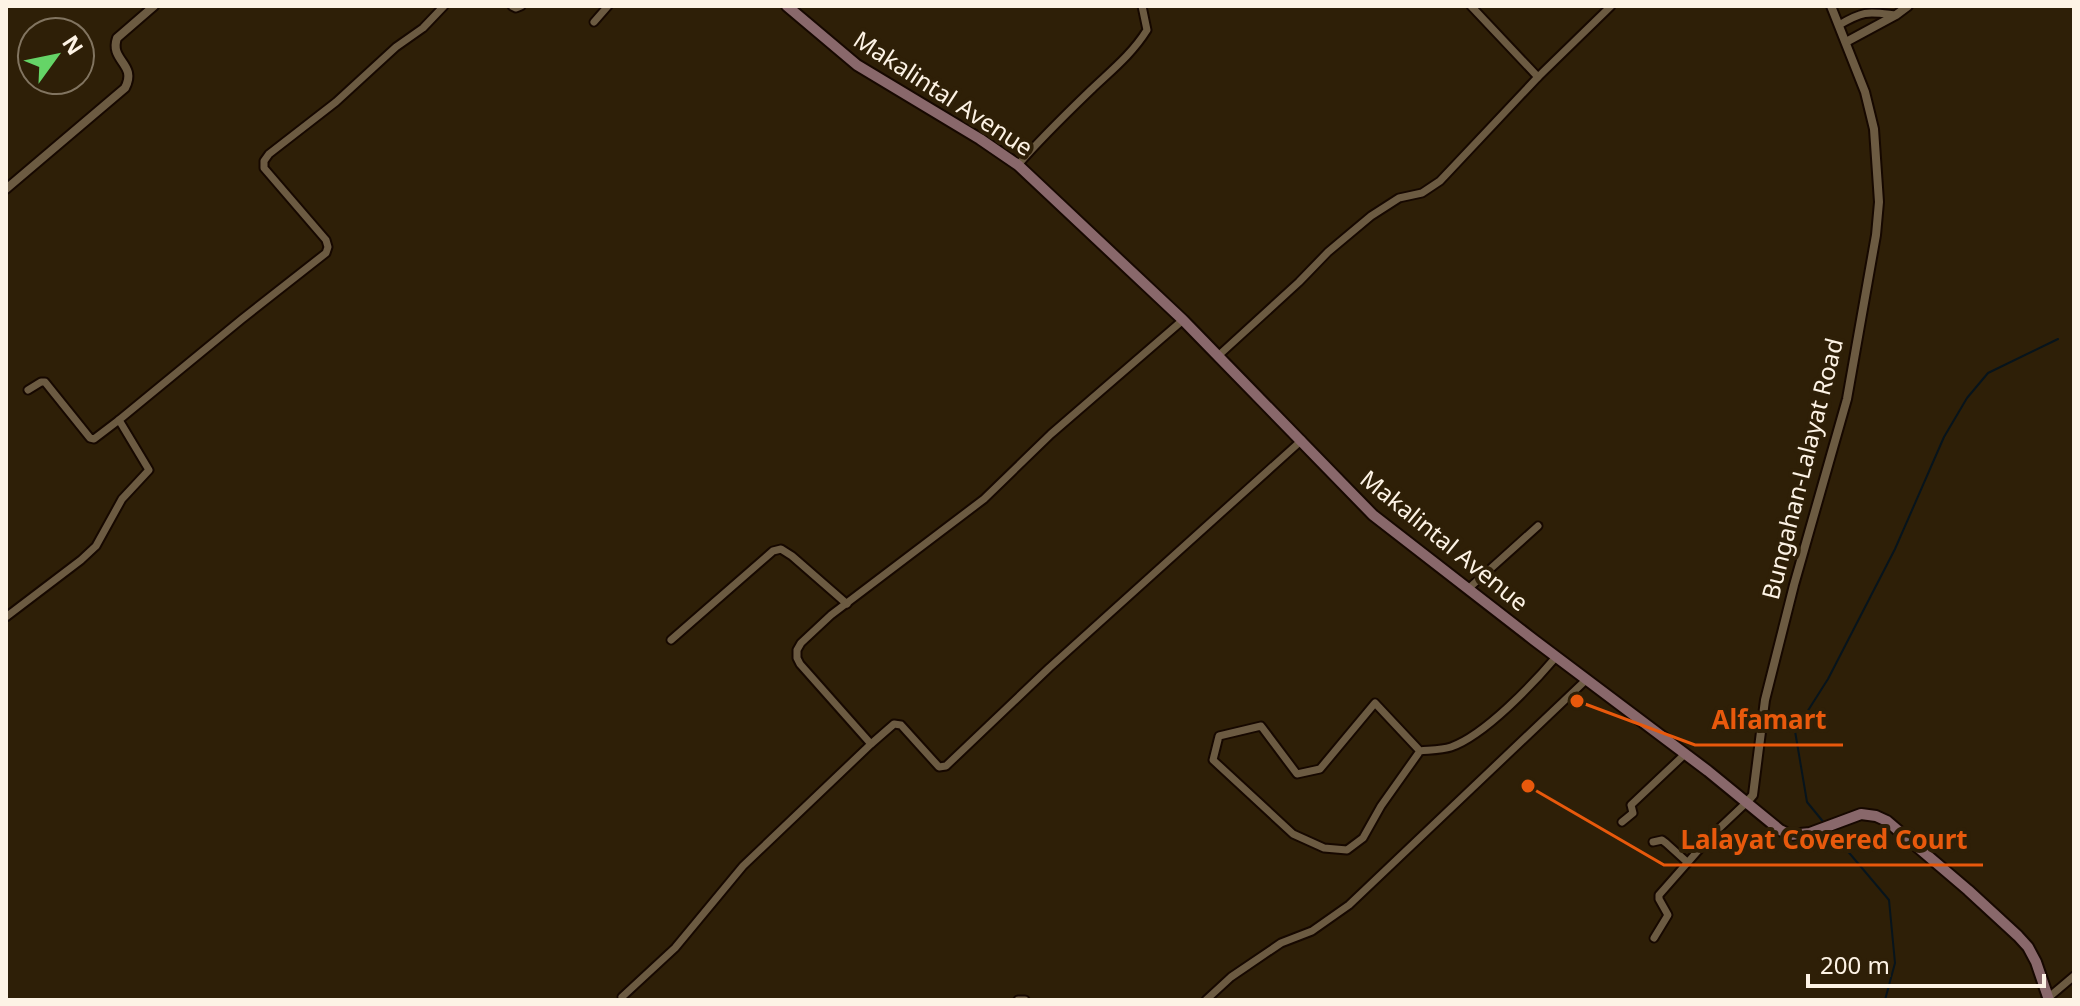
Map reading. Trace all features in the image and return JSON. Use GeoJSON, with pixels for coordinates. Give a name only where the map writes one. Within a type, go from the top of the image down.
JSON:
{"type":"FeatureCollection","features":[{"type":"Feature","properties":{"kind":"main road","name":"Makalintal Avenue"},"geometry":{"type":"LineString","coordinates":[[787,6],[857,65],[1018,165],[1183,320],[1373,515],[1780,830],[1790,835],[1810,833],[1861,814],[1887,821],[1968,890],[2028,947],[2048,999]]}},
{"type":"Feature","properties":{"kind":"street"},"geometry":{"type":"LineString","coordinates":[[6,189],[125,88],[130,77],[117,54],[115,42],[154,6]]}},
{"type":"Feature","properties":{"kind":"street"},"geometry":{"type":"LineString","coordinates":[[28,390],[45,382],[92,439],[326,253],[326,240],[264,168],[264,161],[336,102],[396,47],[423,28],[444,6]]}},
{"type":"Feature","properties":{"kind":"street"},"geometry":{"type":"LineString","coordinates":[[512,6],[521,6]]}},
{"type":"Feature","properties":{"kind":"street"},"geometry":{"type":"LineString","coordinates":[[594,22],[608,6]]}},
{"type":"Feature","properties":{"kind":"street"},"geometry":{"type":"LineString","coordinates":[[1018,165],[1042,137],[1137,45],[1147,30],[1142,6]]}},
{"type":"Feature","properties":{"kind":"street"},"geometry":{"type":"LineString","coordinates":[[1471,6],[1538,77]]}},
{"type":"Feature","properties":{"kind":"street"},"geometry":{"type":"LineString","coordinates":[[1218,356],[1328,252],[1371,216],[1399,198],[1422,193],[1440,181],[1538,77],[1611,6]]}},
{"type":"Feature","properties":{"kind":"street","name":"Bungahan-Lalayat Road"},"geometry":{"type":"LineString","coordinates":[[1747,802],[1753,795],[1765,700],[1817,499],[1847,399],[1876,235],[1879,202],[1874,129],[1865,92],[1831,6]]}},
{"type":"Feature","properties":{"kind":"street"},"geometry":{"type":"LineString","coordinates":[[1846,42],[1908,6]]}},
{"type":"Feature","properties":{"kind":"street"},"geometry":{"type":"LineString","coordinates":[[1839,25],[1859,14],[1896,15]]}},
{"type":"Feature","properties":{"kind":"street"},"geometry":{"type":"LineString","coordinates":[[871,744],[806,671],[797,658],[801,643],[984,499],[1051,434],[1183,320]]}},
{"type":"Feature","properties":{"kind":"street"},"geometry":{"type":"LineString","coordinates":[[6,617],[96,546],[122,499],[149,470],[119,420]]}},
{"type":"Feature","properties":{"kind":"street"},"geometry":{"type":"LineString","coordinates":[[622,997],[675,948],[743,866],[894,724],[901,725],[939,767],[946,766],[1049,668],[1302,440]]}},
{"type":"Feature","properties":{"kind":"street"},"geometry":{"type":"LineString","coordinates":[[1468,589],[1538,526]]}},
{"type":"Feature","properties":{"kind":"street"},"geometry":{"type":"LineString","coordinates":[[671,640],[773,551],[781,549],[847,604]]}},
{"type":"Feature","properties":{"kind":"street"},"geometry":{"type":"LineString","coordinates":[[1420,751],[1375,703],[1320,769],[1297,774],[1261,726],[1219,736],[1213,760],[1293,834],[1324,848],[1347,850],[1363,838],[1381,806],[1420,751],[1451,748],[1477,733],[1530,688],[1556,657]]}},
{"type":"Feature","properties":{"kind":"street"},"geometry":{"type":"LineString","coordinates":[[1206,1000],[1231,977],[1281,943],[1312,931],[1349,905],[1587,679]]}},
{"type":"Feature","properties":{"kind":"street"},"geometry":{"type":"LineString","coordinates":[[1622,822],[1633,813],[1631,805],[1685,754]]}},
{"type":"Feature","properties":{"kind":"street"},"geometry":{"type":"LineString","coordinates":[[1654,938],[1668,915],[1659,895],[1747,802]]}},
{"type":"Feature","properties":{"kind":"street"},"geometry":{"type":"LineString","coordinates":[[1653,842],[1662,840],[1687,862]]}},
{"type":"Feature","properties":{"kind":"street"},"geometry":{"type":"LineString","coordinates":[[2048,999],[2074,976]]}},
{"type":"Feature","properties":{"kind":"street"},"geometry":{"type":"LineString","coordinates":[[1018,1000],[1025,1000]]}},
{"type":"Feature","properties":{"kind":"waterway"},"geometry":{"type":"LineString","coordinates":[[1825,824],[1807,802],[1795,731],[1828,679],[1895,549],[1944,437],[1967,398],[1988,373],[2058,339]]}},
{"type":"Feature","properties":{"kind":"waterway"},"geometry":{"type":"LineString","coordinates":[[1829,829],[1889,900],[1895,963],[1885,1000]]}},
{"type":"Feature","properties":{"kind":"place","name":"Alfamart"},"geometry":{"type":"Point","coordinates":[1577,701]}},
{"type":"Feature","properties":{"kind":"place","name":"Lalayat Covered Court"},"geometry":{"type":"Point","coordinates":[1528,786]}}]}
